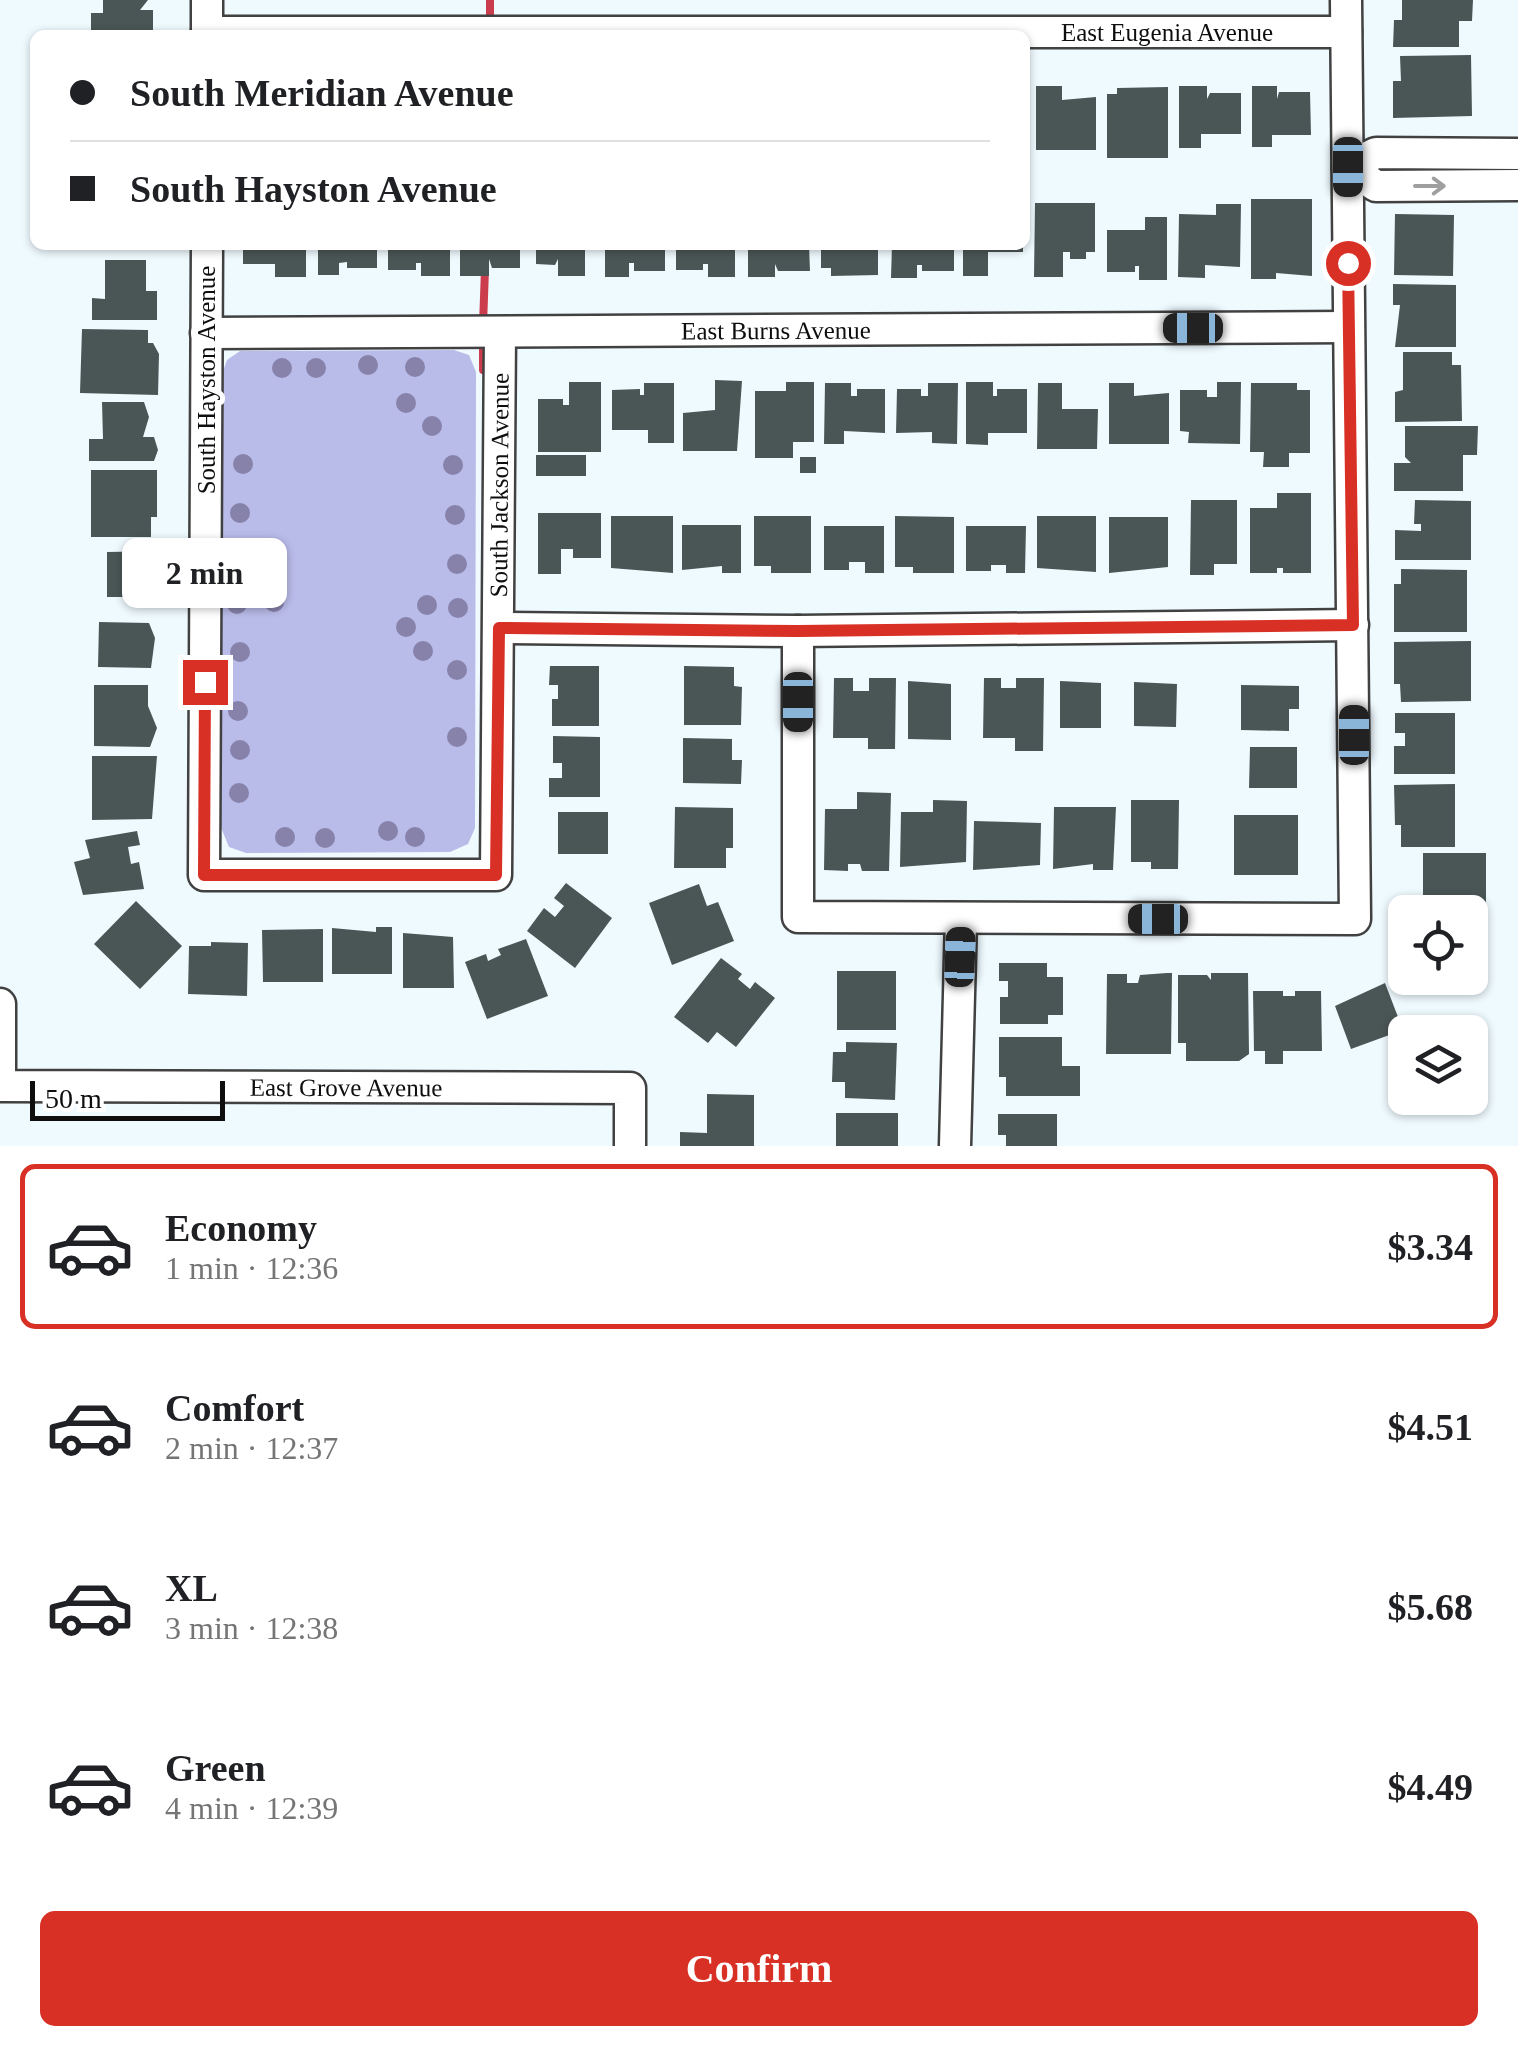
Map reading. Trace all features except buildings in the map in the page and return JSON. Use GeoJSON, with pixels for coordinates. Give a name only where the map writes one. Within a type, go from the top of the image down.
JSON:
{"type":"FeatureCollection","features":[{"type":"Feature","properties":{"kind":"street"},"geometry":{"type":"LineString","coordinates":[[207,0],[207,30]]}},
{"type":"Feature","properties":{"kind":"street"},"geometry":{"type":"LineString","coordinates":[[798,631],[798,917],[1355,919],[1346,0]]}},
{"type":"Feature","properties":{"kind":"street","name":"East Eugenia Avenue"},"geometry":{"type":"LineString","coordinates":[[1030,32],[1346,32]]}},
{"type":"Feature","properties":{"kind":"street"},"geometry":{"type":"LineString","coordinates":[[1348,167],[1376,154],[1518,154]]}},
{"type":"Feature","properties":{"kind":"street"},"geometry":{"type":"LineString","coordinates":[[1348,167],[1376,186],[1518,186]]}},
{"type":"Feature","properties":{"kind":"street","name":"South Hayston Avenue"},"geometry":{"type":"LineString","coordinates":[[207,250],[204,875],[496,875]]}},
{"type":"Feature","properties":{"kind":"street","name":"East Burns Avenue"},"geometry":{"type":"LineString","coordinates":[[206,332],[1347,328]]}},
{"type":"Feature","properties":{"kind":"street","name":"South Jackson Avenue"},"geometry":{"type":"LineString","coordinates":[[496,875],[500,332]]}},
{"type":"Feature","properties":{"kind":"street"},"geometry":{"type":"LineString","coordinates":[[499,628],[798,631],[1353,625]]}},
{"type":"Feature","properties":{"kind":"street"},"geometry":{"type":"LineString","coordinates":[[955,1146],[962,919]]}},
{"type":"Feature","properties":{"kind":"street"},"geometry":{"type":"LineString","coordinates":[[0,1004],[0,1086]]}},
{"type":"Feature","properties":{"kind":"street","name":"East Grove Avenue"},"geometry":{"type":"LineString","coordinates":[[0,1086],[630,1088],[630,1146]]}},
{"type":"Feature","properties":{"kind":"shaded area"},"geometry":{"type":"Polygon","coordinates":[[[454,350],[469,355],[476,372],[475,828],[468,844],[450,852],[246,853],[229,847],[220,825],[222,374],[227,360],[240,351],[454,350]]]}},
{"type":"Feature","properties":{"kind":"waterway"},"geometry":{"type":"LineString","coordinates":[[490,0],[490,25]]}},
{"type":"Feature","properties":{"kind":"waterway"},"geometry":{"type":"LineString","coordinates":[[483,325],[485,269]]}},
{"type":"Feature","properties":{"kind":"waterway"},"geometry":{"type":"LineString","coordinates":[[483,339],[483,370]]}},
{"type":"Feature","properties":{"kind":"route"},"geometry":{"type":"LineString","coordinates":[[205,682],[204,875],[496,875],[499,628],[798,631],[1353,625],[1348,263]]}}]}
